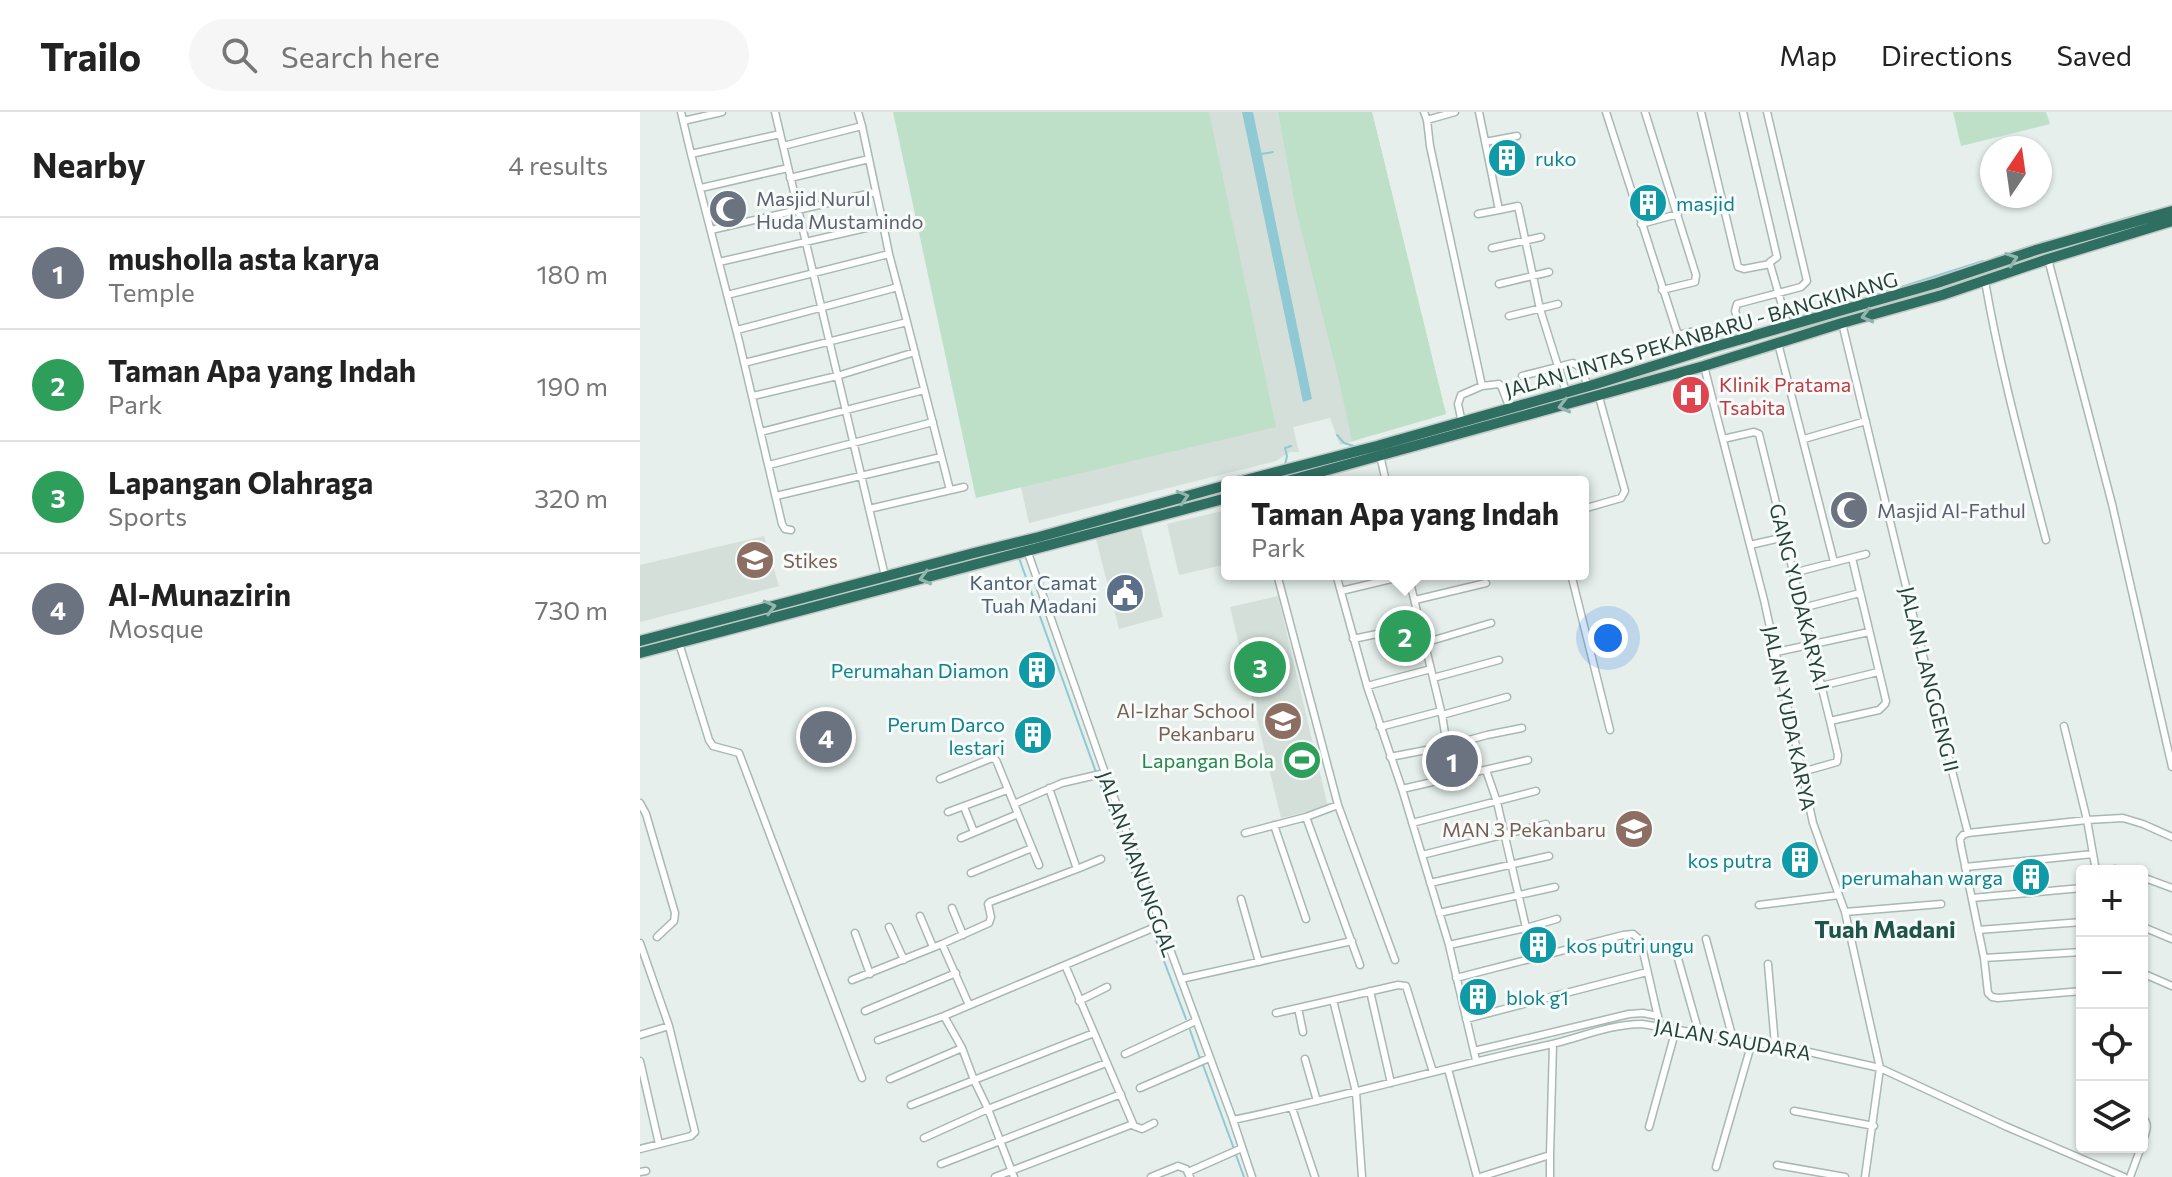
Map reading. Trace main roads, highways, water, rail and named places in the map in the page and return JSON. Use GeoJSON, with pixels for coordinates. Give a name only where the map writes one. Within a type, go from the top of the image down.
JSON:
{"type":"FeatureCollection","features":[{"type":"Feature","properties":{"kind":"highway","name":"JALAN LINTAS PEKANBARU - BANGKINANG"},"geometry":{"type":"LineString","coordinates":[[1261,476],[1462,423],[2172,211]]}},
{"type":"Feature","properties":{"kind":"highway","name":"JALAN LINTAS PEKANBARU - BANGKINANG"},"geometry":{"type":"LineString","coordinates":[[1317,476],[1380,455],[1704,366],[1942,295],[2172,221]]}},
{"type":"Feature","properties":{"kind":"highway"},"geometry":{"type":"LineString","coordinates":[[1937,283],[1942,295]]}},
{"type":"Feature","properties":{"kind":"highway"},"geometry":{"type":"LineString","coordinates":[[1141,515],[1221,487]]}},
{"type":"Feature","properties":{"kind":"highway"},"geometry":{"type":"LineString","coordinates":[[640,641],[1033,539],[1221,499]]}},
{"type":"Feature","properties":{"kind":"highway"},"geometry":{"type":"LineString","coordinates":[[640,653],[1027,550],[1122,520]]}},
{"type":"Feature","properties":{"kind":"water"},"geometry":{"type":"Polygon","coordinates":[[[1242,112],[1253,112],[1312,399],[1303,402],[1242,112]]]}},
{"type":"Feature","properties":{"kind":"waterway"},"geometry":{"type":"LineString","coordinates":[[1261,154],[1273,152]]}},
{"type":"Feature","properties":{"kind":"waterway"},"geometry":{"type":"LineString","coordinates":[[2102,225],[2151,211]]}},
{"type":"Feature","properties":{"kind":"waterway"},"geometry":{"type":"LineString","coordinates":[[2073,234],[2091,229]]}},
{"type":"Feature","properties":{"kind":"waterway"},"geometry":{"type":"LineString","coordinates":[[2040,243],[2056,239]]}},
{"type":"Feature","properties":{"kind":"waterway"},"geometry":{"type":"LineString","coordinates":[[1994,258],[2031,246]]}},
{"type":"Feature","properties":{"kind":"waterway"},"geometry":{"type":"LineString","coordinates":[[1854,302],[1983,261]]}},
{"type":"Feature","properties":{"kind":"waterway"},"geometry":{"type":"LineString","coordinates":[[1592,380],[1628,369]]}},
{"type":"Feature","properties":{"kind":"waterway"},"geometry":{"type":"LineString","coordinates":[[1571,386],[1581,383]]}},
{"type":"Feature","properties":{"kind":"waterway"},"geometry":{"type":"LineString","coordinates":[[1466,416],[1474,413]]}},
{"type":"Feature","properties":{"kind":"waterway"},"geometry":{"type":"LineString","coordinates":[[1413,431],[1454,419]]}},
{"type":"Feature","properties":{"kind":"waterway"},"geometry":{"type":"LineString","coordinates":[[1337,435],[1344,443],[1357,447]]}},
{"type":"Feature","properties":{"kind":"waterway"},"geometry":{"type":"LineString","coordinates":[[1285,465],[1285,448],[1291,446]]}},
{"type":"Feature","properties":{"kind":"waterway"},"geometry":{"type":"LineString","coordinates":[[1019,558],[1148,917]]}},
{"type":"Feature","properties":{"kind":"waterway"},"geometry":{"type":"LineString","coordinates":[[1153,932],[1186,1019]]}},
{"type":"Feature","properties":{"kind":"waterway"},"geometry":{"type":"LineString","coordinates":[[1190,1030],[1200,1059]]}},
{"type":"Feature","properties":{"kind":"waterway"},"geometry":{"type":"LineString","coordinates":[[1203,1065],[1234,1149]]}},
{"type":"Feature","properties":{"kind":"waterway"},"geometry":{"type":"LineString","coordinates":[[1236,1155],[1244,1177]]}},
{"type":"Feature","properties":{"kind":"place","name":"ruko"},"geometry":{"type":"Point","coordinates":[1507,158]}},
{"type":"Feature","properties":{"kind":"place","name":"masjid"},"geometry":{"type":"Point","coordinates":[1648,203]}},
{"type":"Feature","properties":{"kind":"place","name":"Masjid Nurul Huda Mustamindo"},"geometry":{"type":"Point","coordinates":[728,209]}},
{"type":"Feature","properties":{"kind":"place","name":"Klinik Pratama Tsabita"},"geometry":{"type":"Point","coordinates":[1691,395]}},
{"type":"Feature","properties":{"kind":"place","name":"Masjid Al-Fathul"},"geometry":{"type":"Point","coordinates":[1849,510]}},
{"type":"Feature","properties":{"kind":"place","name":"Stikes"},"geometry":{"type":"Point","coordinates":[755,560]}},
{"type":"Feature","properties":{"kind":"place","name":"Kantor Camat Tuah Madani"},"geometry":{"type":"Point","coordinates":[1125,593]}},
{"type":"Feature","properties":{"kind":"place","name":"Taman Apa yang Indah"},"geometry":{"type":"Point","coordinates":[1405,636]}},
{"type":"Feature","properties":{"kind":"place","name":"Lapangan Olahraga"},"geometry":{"type":"Point","coordinates":[1260,667]}},
{"type":"Feature","properties":{"kind":"place","name":"Perumahan Diamon"},"geometry":{"type":"Point","coordinates":[1037,670]}},
{"type":"Feature","properties":{"kind":"place","name":"Al-Izhar School Pekanbaru"},"geometry":{"type":"Point","coordinates":[1283,721]}},
{"type":"Feature","properties":{"kind":"place","name":"Perum Darco lestari"},"geometry":{"type":"Point","coordinates":[1033,735]}},
{"type":"Feature","properties":{"kind":"place","name":"Al-Munazirin"},"geometry":{"type":"Point","coordinates":[826,737]}},
{"type":"Feature","properties":{"kind":"place","name":"Lapangan Bola"},"geometry":{"type":"Point","coordinates":[1302,760]}},
{"type":"Feature","properties":{"kind":"place","name":"musholla asta karya"},"geometry":{"type":"Point","coordinates":[1452,761]}},
{"type":"Feature","properties":{"kind":"place","name":"MAN 3 Pekanbaru"},"geometry":{"type":"Point","coordinates":[1634,829]}},
{"type":"Feature","properties":{"kind":"place","name":"kos putra"},"geometry":{"type":"Point","coordinates":[1800,860]}},
{"type":"Feature","properties":{"kind":"place","name":"perumahan warga"},"geometry":{"type":"Point","coordinates":[2031,877]}},
{"type":"Feature","properties":{"kind":"place","name":"kos putri ungu"},"geometry":{"type":"Point","coordinates":[1538,945]}},
{"type":"Feature","properties":{"kind":"place","name":"blok g1"},"geometry":{"type":"Point","coordinates":[1478,997]}},
{"type":"Feature","properties":{"kind":"district","name":"Tuah Madani"},"geometry":{"type":"Point","coordinates":[1885,928]}}]}
